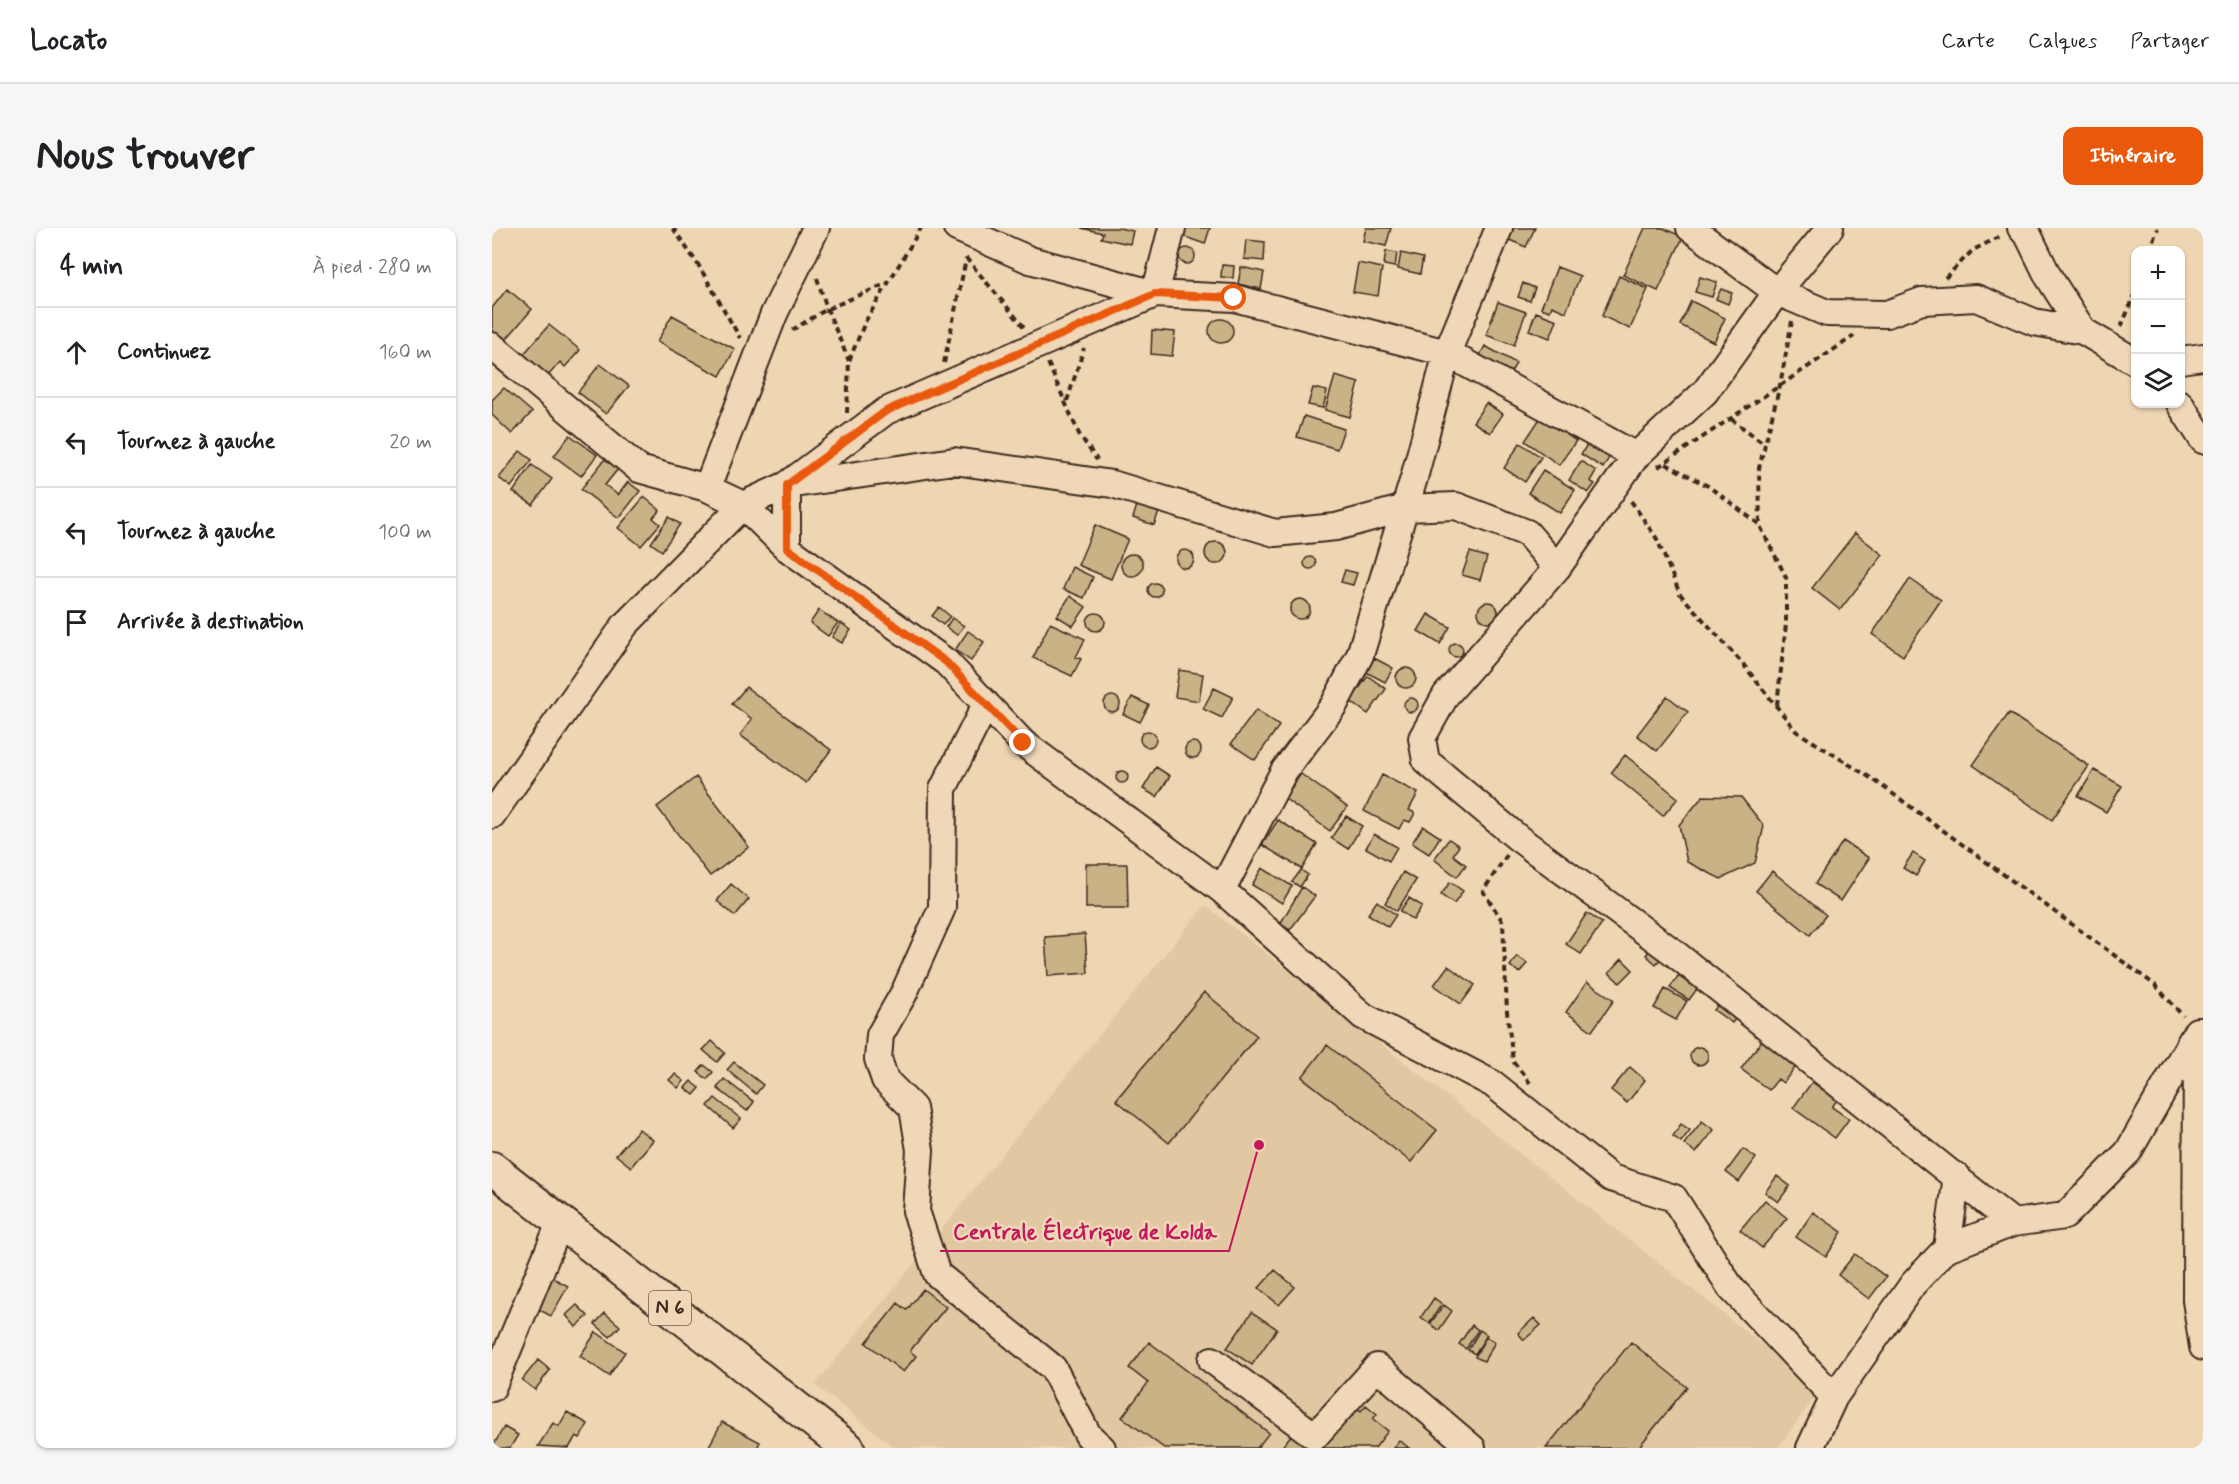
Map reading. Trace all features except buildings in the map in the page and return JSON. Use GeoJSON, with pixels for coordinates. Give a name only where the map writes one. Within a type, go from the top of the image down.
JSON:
{"type":"FeatureCollection","features":[{"type":"Feature","properties":{"kind":"main road","name":"N 6"},"geometry":{"type":"LineString","coordinates":[[492,1168],[848,1448]]}},
{"type":"Feature","properties":{"kind":"street"},"geometry":{"type":"LineString","coordinates":[[1155,294],[1172,228]]}},
{"type":"Feature","properties":{"kind":"street"},"geometry":{"type":"LineString","coordinates":[[1222,890],[1284,771],[1334,705],[1359,654],[1405,508],[1447,353],[1499,228]]}},
{"type":"Feature","properties":{"kind":"street"},"geometry":{"type":"LineString","coordinates":[[1690,228],[1786,296],[1827,313],[1887,314],[1922,301],[1976,298],[2034,322],[2084,331],[2131,359]]}},
{"type":"Feature","properties":{"kind":"street"},"geometry":{"type":"LineString","coordinates":[[1830,228],[1786,296],[1646,461],[1618,482],[1557,568],[1446,695],[1422,738],[1426,761],[1518,837],[1673,952],[1957,1176],[2013,1223]]}},
{"type":"Feature","properties":{"kind":"street"},"geometry":{"type":"LineString","coordinates":[[2015,230],[2030,237],[2048,276],[2084,331]]}},
{"type":"Feature","properties":{"kind":"street"},"geometry":{"type":"LineString","coordinates":[[964,231],[1030,260],[1155,294],[1234,298],[1447,353],[1646,461]]}},
{"type":"Feature","properties":{"kind":"street"},"geometry":{"type":"LineString","coordinates":[[707,488],[774,314],[811,237]]}},
{"type":"Feature","properties":{"kind":"street"},"geometry":{"type":"LineString","coordinates":[[492,816],[625,625],[743,505],[787,485],[886,411],[1155,294]]}},
{"type":"Feature","properties":{"kind":"street"},"geometry":{"type":"LineString","coordinates":[[492,346],[639,469],[707,488],[743,505],[787,548],[946,662],[1023,743],[1222,890],[1363,1017],[1493,1084],[1611,1178],[1674,1198],[1731,1288],[1834,1397]]}},
{"type":"Feature","properties":{"kind":"street"},"geometry":{"type":"LineString","coordinates":[[2185,359],[2203,357]]}},
{"type":"Feature","properties":{"kind":"street"},"geometry":{"type":"LineString","coordinates":[[2183,408],[2203,440]]}},
{"type":"Feature","properties":{"kind":"street"},"geometry":{"type":"LineString","coordinates":[[787,485],[954,460],[1112,484],[1275,533],[1336,527],[1405,508],[1456,507],[1527,532],[1557,568]]}},
{"type":"Feature","properties":{"kind":"street"},"geometry":{"type":"LineString","coordinates":[[787,485],[787,548]]}},
{"type":"Feature","properties":{"kind":"street"},"geometry":{"type":"LineString","coordinates":[[986,704],[943,789],[942,908],[904,993],[880,1035],[878,1059],[885,1080],[913,1108],[920,1150],[916,1211],[938,1274],[1053,1368],[1088,1435],[1102,1448]]}},
{"type":"Feature","properties":{"kind":"street"},"geometry":{"type":"LineString","coordinates":[[1810,1448],[1834,1397],[1913,1284],[1947,1248],[2013,1223],[2065,1216],[2128,1152],[2201,1028]]}},
{"type":"Feature","properties":{"kind":"street"},"geometry":{"type":"LineString","coordinates":[[2201,1028],[2200,1251],[2196,1300],[2203,1347]]}},
{"type":"Feature","properties":{"kind":"street"},"geometry":{"type":"LineString","coordinates":[[1947,1248],[1957,1176]]}},
{"type":"Feature","properties":{"kind":"street"},"geometry":{"type":"LineString","coordinates":[[492,1388],[521,1324],[560,1222]]}},
{"type":"Feature","properties":{"kind":"street"},"geometry":{"type":"LineString","coordinates":[[1212,1360],[1315,1436],[1377,1367],[1472,1448]]}},
{"type":"Feature","properties":{"kind":"path"},"geometry":{"type":"LineString","coordinates":[[846,441],[849,361],[865,322],[921,228]]}},
{"type":"Feature","properties":{"kind":"path"},"geometry":{"type":"LineString","coordinates":[[2151,246],[2158,228]]}},
{"type":"Feature","properties":{"kind":"path"},"geometry":{"type":"LineString","coordinates":[[1922,301],[1973,250],[2015,230]]}},
{"type":"Feature","properties":{"kind":"path"},"geometry":{"type":"LineString","coordinates":[[939,388],[964,231]]}},
{"type":"Feature","properties":{"kind":"path"},"geometry":{"type":"LineString","coordinates":[[811,237],[827,309],[849,361]]}},
{"type":"Feature","properties":{"kind":"path"},"geometry":{"type":"LineString","coordinates":[[1777,706],[1786,624],[1786,578],[1760,526],[1759,468],[1780,385],[1786,296]]}},
{"type":"Feature","properties":{"kind":"path"},"geometry":{"type":"LineString","coordinates":[[2110,348],[2132,300]]}},
{"type":"Feature","properties":{"kind":"path"},"geometry":{"type":"LineString","coordinates":[[1666,464],[1887,314]]}},
{"type":"Feature","properties":{"kind":"path"},"geometry":{"type":"LineString","coordinates":[[1067,401],[1080,359],[1096,320]]}},
{"type":"Feature","properties":{"kind":"path"},"geometry":{"type":"LineString","coordinates":[[1731,419],[1766,444]]}},
{"type":"Feature","properties":{"kind":"path"},"geometry":{"type":"LineString","coordinates":[[1646,461],[1666,464],[1708,486],[1760,526]]}},
{"type":"Feature","properties":{"kind":"path"},"geometry":{"type":"LineString","coordinates":[[1618,482],[1657,539],[1680,594],[1743,664],[1796,731],[1874,780],[2155,985],[2201,1028]]}},
{"type":"Feature","properties":{"kind":"path"},"geometry":{"type":"LineString","coordinates":[[1518,837],[1483,891],[1503,922],[1507,1012],[1513,1061],[1532,1088]]}},
{"type":"Feature","properties":{"kind":"shaded area"},"geometry":{"type":"Polygon","coordinates":[[[1205,905],[1820,1390],[1778,1448],[895,1448],[815,1385],[1205,905]]]}},
{"type":"Feature","properties":{"kind":"place","name":"Centrale Électrique de Kolda"},"geometry":{"type":"Point","coordinates":[1259,1145]}},
{"type":"Feature","properties":{"kind":"route"},"geometry":{"type":"LineString","coordinates":[[1023,743],[946,662],[787,548],[787,485],[886,411],[1155,294],[1234,298]]}}]}
